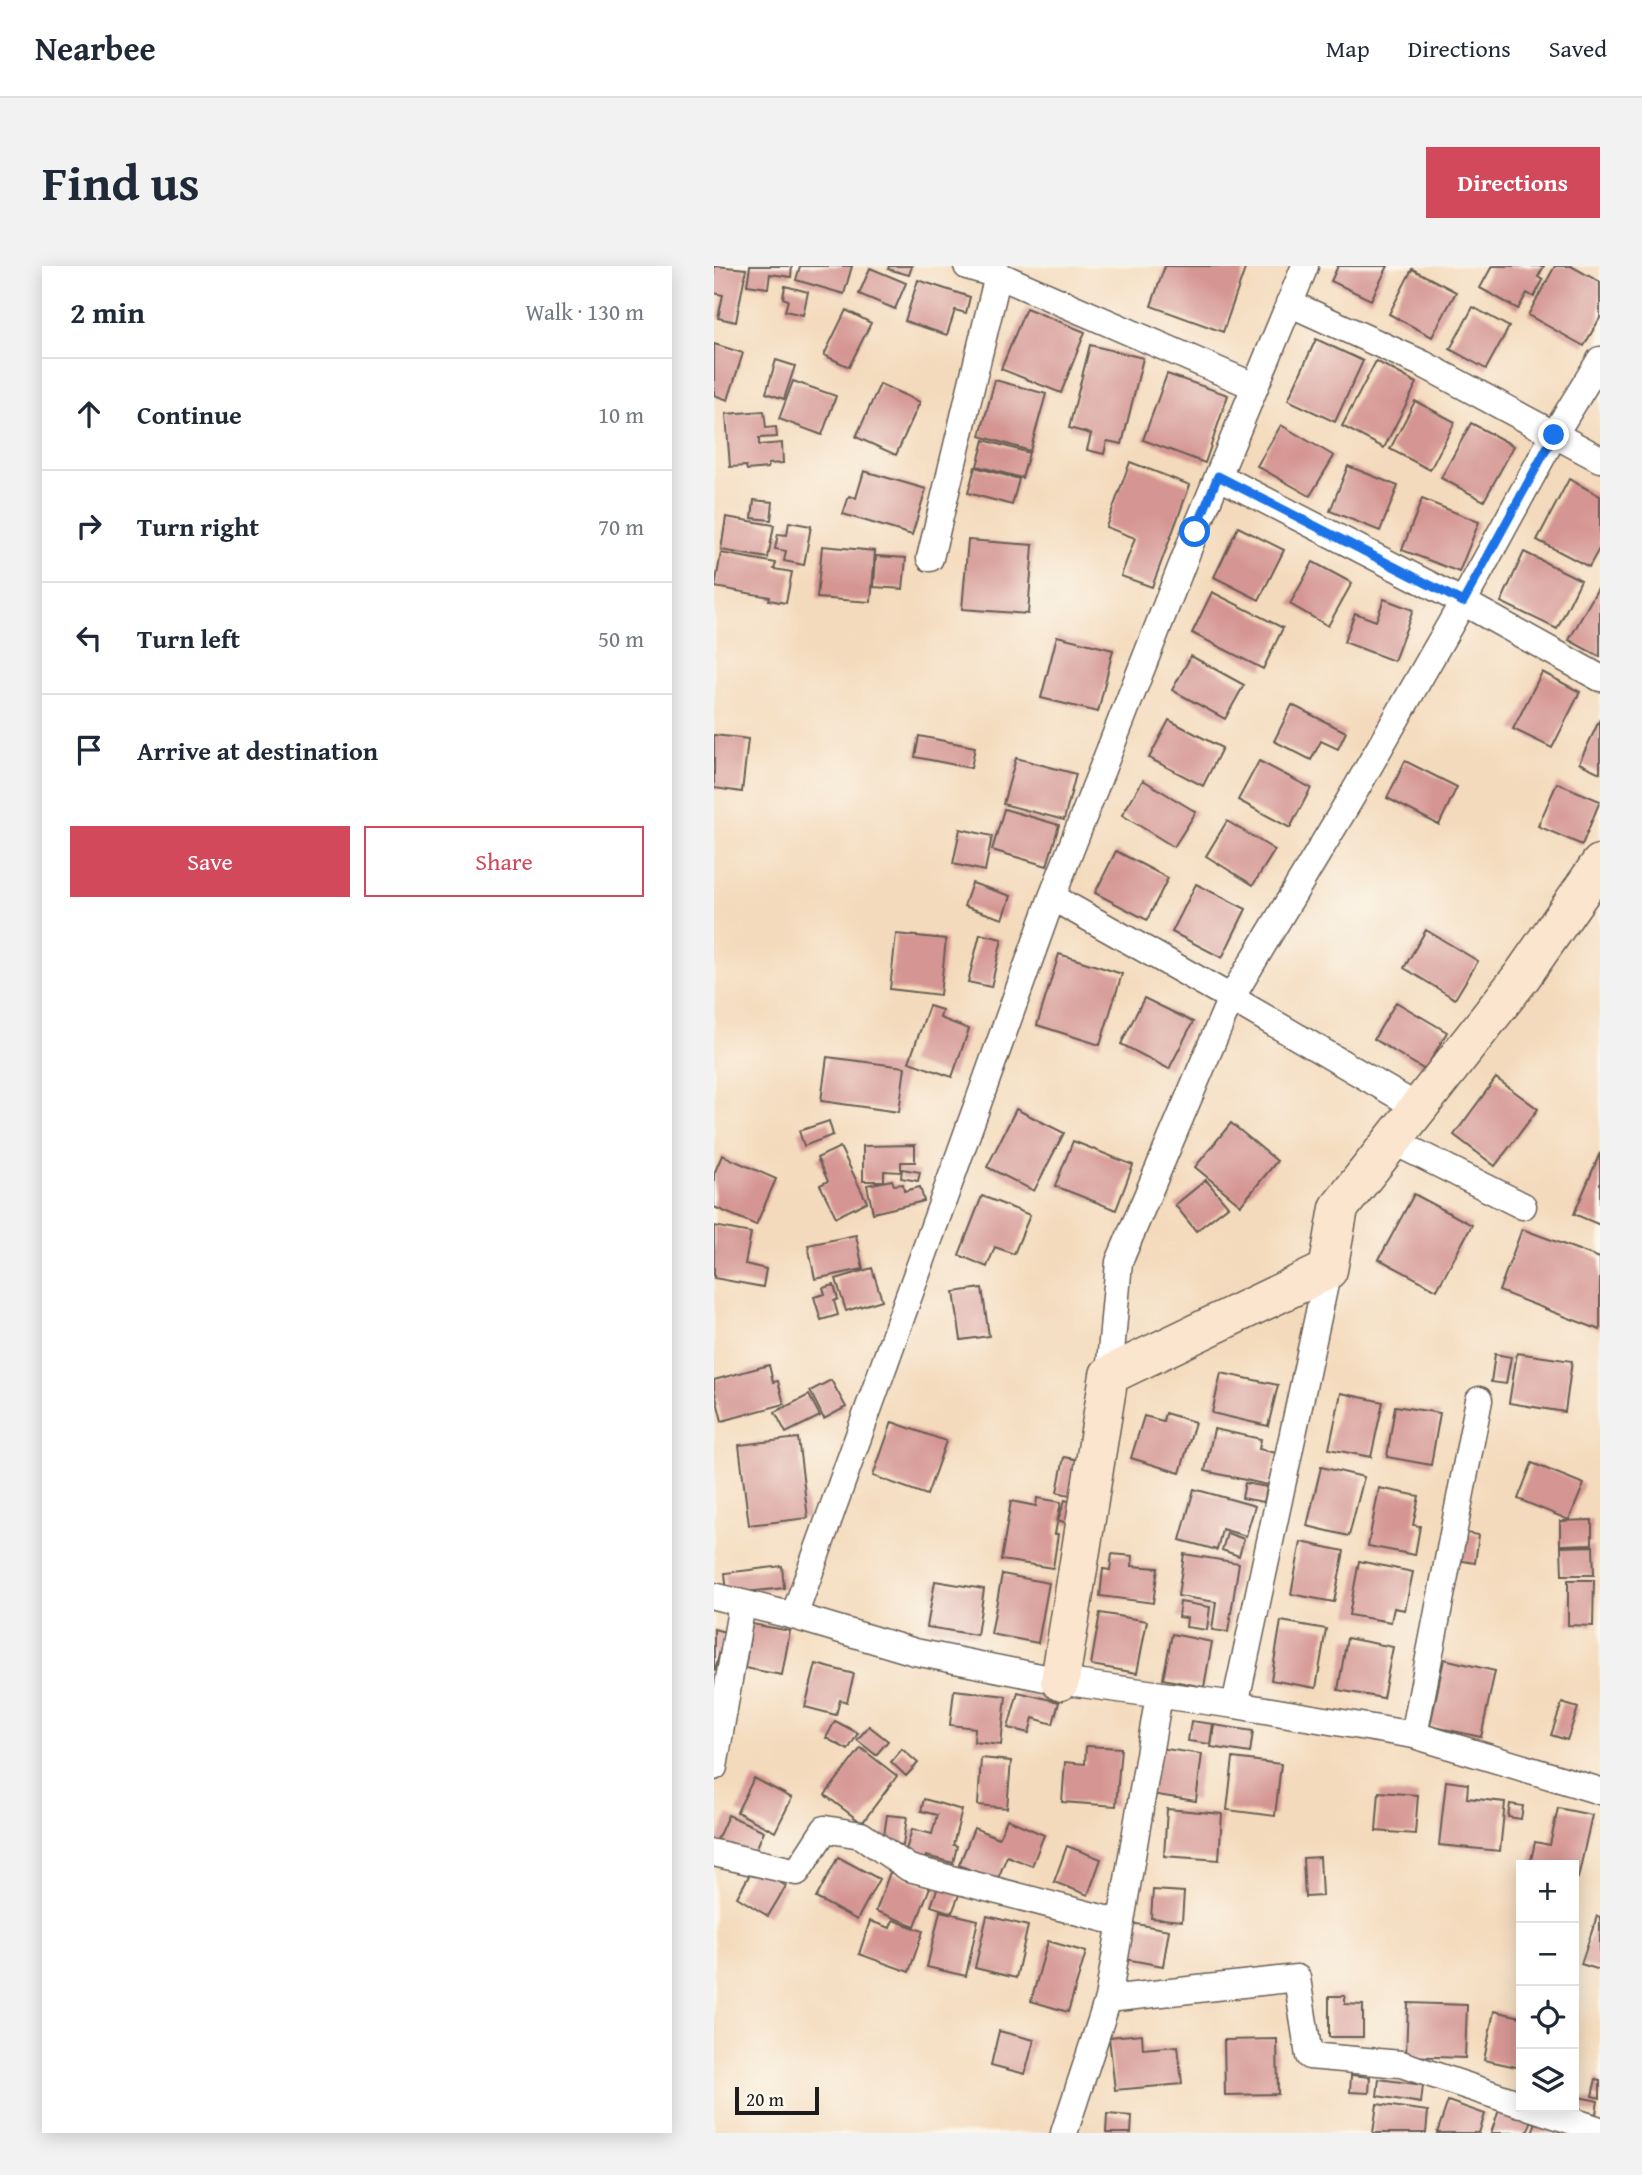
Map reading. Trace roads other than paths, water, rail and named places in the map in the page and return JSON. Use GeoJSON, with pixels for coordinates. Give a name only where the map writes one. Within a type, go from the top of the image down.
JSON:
{"type":"FeatureCollection","features":[{"type":"Feature","properties":{"kind":"street"},"geometry":{"type":"LineString","coordinates":[[967,266],[998,275],[1254,386]]}},
{"type":"Feature","properties":{"kind":"street"},"geometry":{"type":"LineString","coordinates":[[794,1616],[1052,897],[1254,386],[1305,266]]}},
{"type":"Feature","properties":{"kind":"street"},"geometry":{"type":"LineString","coordinates":[[930,558],[998,275]]}},
{"type":"Feature","properties":{"kind":"street"},"geometry":{"type":"LineString","coordinates":[[1289,303],[1423,364],[1600,459]]}},
{"type":"Feature","properties":{"kind":"street"},"geometry":{"type":"LineString","coordinates":[[1059,1681],[1109,1375],[1119,1262],[1231,998],[1352,796],[1463,602],[1554,435],[1600,360]]}},
{"type":"Feature","properties":{"kind":"street"},"geometry":{"type":"LineString","coordinates":[[1218,476],[1463,602],[1600,678]]}},
{"type":"Feature","properties":{"kind":"street"},"geometry":{"type":"LineString","coordinates":[[1235,1705],[1339,1208],[1522,976],[1600,864]]}},
{"type":"Feature","properties":{"kind":"street"},"geometry":{"type":"LineString","coordinates":[[1052,897],[1419,1108]]}},
{"type":"Feature","properties":{"kind":"street"},"geometry":{"type":"LineString","coordinates":[[1393,1141],[1523,1206]]}},
{"type":"Feature","properties":{"kind":"street"},"geometry":{"type":"LineString","coordinates":[[1109,1375],[1328,1270]]}},
{"type":"Feature","properties":{"kind":"street"},"geometry":{"type":"LineString","coordinates":[[1414,1735],[1479,1400]]}},
{"type":"Feature","properties":{"kind":"street"},"geometry":{"type":"LineString","coordinates":[[714,1596],[794,1616],[915,1652],[1059,1681],[1235,1705],[1414,1735],[1600,1791]]}},
{"type":"Feature","properties":{"kind":"street"},"geometry":{"type":"LineString","coordinates":[[714,1767],[742,1604]]}},
{"type":"Feature","properties":{"kind":"street"},"geometry":{"type":"LineString","coordinates":[[1064,2133],[1108,1999],[1159,1695]]}},
{"type":"Feature","properties":{"kind":"street"},"geometry":{"type":"LineString","coordinates":[[714,1853],[797,1872],[825,1829],[861,1835],[909,1868],[1121,1923]]}},
{"type":"Feature","properties":{"kind":"street"},"geometry":{"type":"LineString","coordinates":[[1108,1999],[1297,1978],[1309,2056],[1401,2064],[1516,2102]]}},
{"type":"Feature","properties":{"kind":"street"},"geometry":{"type":"LineString","coordinates":[[1545,2112],[1600,2130]]}}]}
